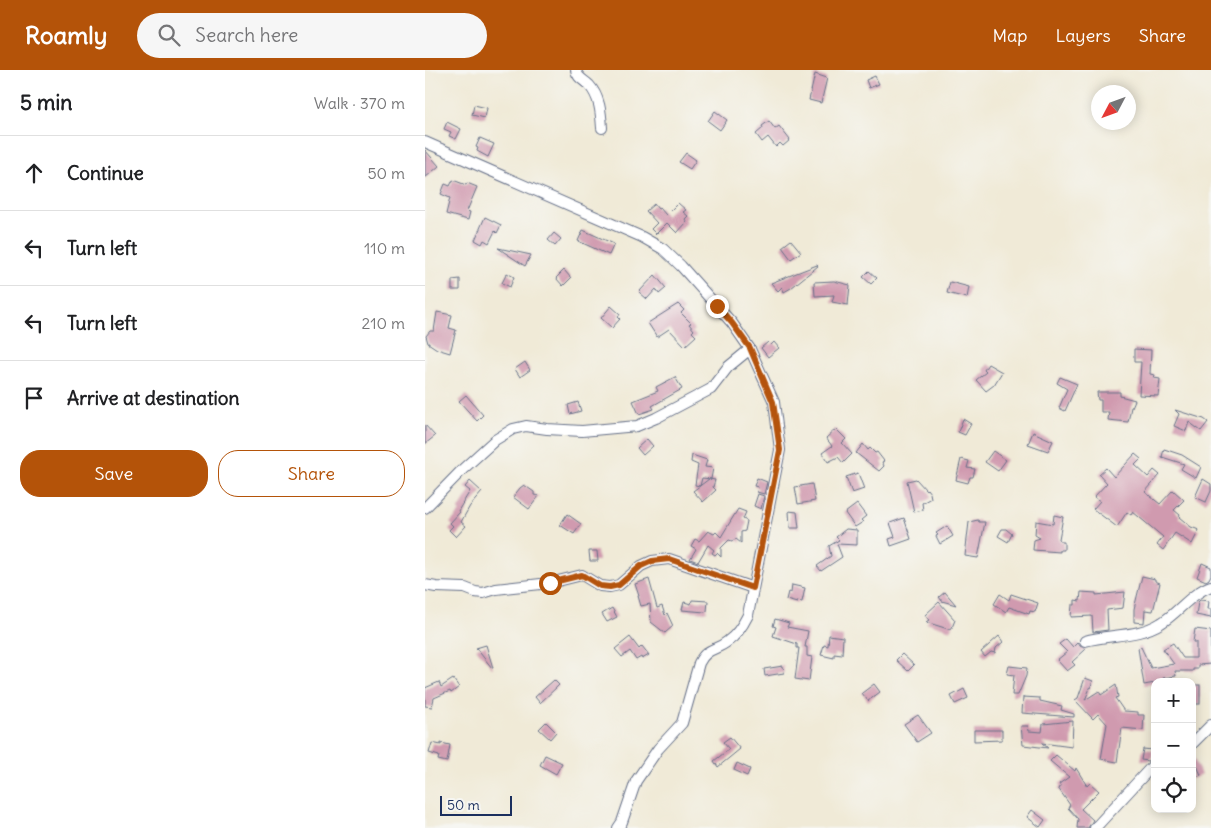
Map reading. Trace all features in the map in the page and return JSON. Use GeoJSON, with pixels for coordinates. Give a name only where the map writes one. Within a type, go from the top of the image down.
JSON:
{"type":"FeatureCollection","features":[{"type":"Feature","properties":{"kind":"street"},"geometry":{"type":"LineString","coordinates":[[576,70],[577,74],[597,97],[601,112],[602,128]]}},
{"type":"Feature","properties":{"kind":"street"},"geometry":{"type":"LineString","coordinates":[[425,142],[642,237],[663,249],[732,323],[750,348],[773,402],[780,450],[747,615],[741,629],[728,642],[708,651],[703,656],[699,663],[682,723],[658,749],[636,781],[622,822],[618,828]]}},
{"type":"Feature","properties":{"kind":"street"},"geometry":{"type":"LineString","coordinates":[[425,508],[463,468],[495,440],[513,429],[527,426],[582,431],[637,426],[711,389],[728,368],[750,348]]}},
{"type":"Feature","properties":{"kind":"street"},"geometry":{"type":"LineString","coordinates":[[425,585],[465,588],[475,592],[483,592],[550,583],[582,575],[600,586],[610,587],[619,585],[641,566],[652,561],[669,559],[753,588]]}},
{"type":"Feature","properties":{"kind":"street"},"geometry":{"type":"LineString","coordinates":[[1085,641],[1103,636],[1142,631],[1162,623],[1193,597],[1211,586]]}},
{"type":"Feature","properties":{"kind":"street"},"geometry":{"type":"LineString","coordinates":[[1196,740],[1211,725]]}},
{"type":"Feature","properties":{"kind":"street"},"geometry":{"type":"LineString","coordinates":[[1095,828],[1151,767]]}},
{"type":"Feature","properties":{"kind":"building"},"geometry":{"type":"Polygon","coordinates":[[[815,74],[827,78],[821,103],[809,100],[815,74]]]}},
{"type":"Feature","properties":{"kind":"building"},"geometry":{"type":"Polygon","coordinates":[[[875,76],[879,84],[869,88],[866,80],[875,76]]]}},
{"type":"Feature","properties":{"kind":"building"},"geometry":{"type":"Polygon","coordinates":[[[474,105],[487,108],[485,118],[472,115],[474,105]]]}},
{"type":"Feature","properties":{"kind":"building"},"geometry":{"type":"Polygon","coordinates":[[[715,111],[727,120],[720,130],[708,121],[715,111]]]}},
{"type":"Feature","properties":{"kind":"building"},"geometry":{"type":"Polygon","coordinates":[[[769,121],[775,129],[779,126],[790,140],[783,146],[780,143],[776,147],[768,137],[762,142],[756,134],[769,121]]]}},
{"type":"Feature","properties":{"kind":"building"},"geometry":{"type":"Polygon","coordinates":[[[447,122],[461,129],[456,139],[449,136],[451,132],[444,129],[447,122]]]}},
{"type":"Feature","properties":{"kind":"building"},"geometry":{"type":"Polygon","coordinates":[[[480,138],[494,144],[488,157],[477,151],[478,148],[476,147],[480,138]]]}},
{"type":"Feature","properties":{"kind":"building"},"geometry":{"type":"Polygon","coordinates":[[[425,150],[439,166],[425,178],[425,150]]]}},
{"type":"Feature","properties":{"kind":"building"},"geometry":{"type":"Polygon","coordinates":[[[686,153],[696,160],[690,169],[679,162],[686,153]]]}},
{"type":"Feature","properties":{"kind":"building"},"geometry":{"type":"Polygon","coordinates":[[[453,180],[477,187],[467,211],[470,212],[468,220],[446,214],[450,198],[441,194],[445,184],[450,186],[453,180]]]}},
{"type":"Feature","properties":{"kind":"building"},"geometry":{"type":"Polygon","coordinates":[[[678,203],[686,210],[683,212],[688,216],[685,219],[687,222],[677,233],[667,223],[656,234],[651,229],[657,223],[646,211],[654,204],[666,215],[678,203]]]}},
{"type":"Feature","properties":{"kind":"building"},"geometry":{"type":"Polygon","coordinates":[[[485,217],[501,225],[497,233],[495,231],[489,243],[484,240],[482,244],[475,240],[485,217]]]}},
{"type":"Feature","properties":{"kind":"building"},"geometry":{"type":"Polygon","coordinates":[[[583,230],[614,244],[609,255],[578,241],[583,230]]]}},
{"type":"Feature","properties":{"kind":"building"},"geometry":{"type":"Polygon","coordinates":[[[554,233],[561,239],[555,246],[548,240],[554,233]]]}},
{"type":"Feature","properties":{"kind":"building"},"geometry":{"type":"Polygon","coordinates":[[[791,240],[801,252],[791,259],[782,247],[791,240]]]}},
{"type":"Feature","properties":{"kind":"building"},"geometry":{"type":"Polygon","coordinates":[[[498,248],[517,252],[531,255],[525,266],[498,248]]]}},
{"type":"Feature","properties":{"kind":"building"},"geometry":{"type":"Polygon","coordinates":[[[817,265],[784,292],[782,287],[778,291],[771,283],[817,265]]]}},
{"type":"Feature","properties":{"kind":"building"},"geometry":{"type":"Polygon","coordinates":[[[564,270],[571,278],[563,286],[556,278],[564,270]]]}},
{"type":"Feature","properties":{"kind":"building"},"geometry":{"type":"Polygon","coordinates":[[[869,271],[877,278],[871,284],[863,277],[869,271]]]}},
{"type":"Feature","properties":{"kind":"building"},"geometry":{"type":"Polygon","coordinates":[[[507,273],[514,277],[510,287],[502,283],[507,273]]]}},
{"type":"Feature","properties":{"kind":"building"},"geometry":{"type":"Polygon","coordinates":[[[655,275],[666,288],[659,294],[656,289],[647,299],[639,292],[655,275]]]}},
{"type":"Feature","properties":{"kind":"building"},"geometry":{"type":"Polygon","coordinates":[[[460,279],[460,290],[452,290],[452,280],[460,279]]]}},
{"type":"Feature","properties":{"kind":"building"},"geometry":{"type":"Polygon","coordinates":[[[834,281],[850,285],[848,305],[832,302],[834,295],[815,296],[814,282],[834,281]]]}},
{"type":"Feature","properties":{"kind":"building"},"geometry":{"type":"Polygon","coordinates":[[[950,282],[969,287],[967,298],[947,293],[950,282]]]}},
{"type":"Feature","properties":{"kind":"building"},"geometry":{"type":"Polygon","coordinates":[[[678,304],[684,310],[681,313],[691,323],[689,324],[694,330],[692,332],[696,336],[685,346],[669,329],[657,337],[648,323],[678,304]]]}},
{"type":"Feature","properties":{"kind":"building"},"geometry":{"type":"Polygon","coordinates":[[[611,306],[620,314],[618,317],[620,319],[612,328],[601,318],[611,306]]]}},
{"type":"Feature","properties":{"kind":"building"},"geometry":{"type":"Polygon","coordinates":[[[437,312],[452,315],[449,328],[456,330],[450,353],[437,349],[428,343],[426,336],[430,331],[434,331],[437,312]]]}},
{"type":"Feature","properties":{"kind":"building"},"geometry":{"type":"Polygon","coordinates":[[[768,342],[771,345],[774,342],[779,348],[768,357],[761,348],[768,342]]]}},
{"type":"Feature","properties":{"kind":"building"},"geometry":{"type":"Polygon","coordinates":[[[1134,349],[1151,350],[1150,374],[1155,375],[1154,378],[1160,379],[1158,396],[1139,395],[1141,362],[1134,362],[1134,349]]]}},
{"type":"Feature","properties":{"kind":"building"},"geometry":{"type":"Polygon","coordinates":[[[525,362],[530,370],[520,377],[515,369],[525,362]]]}},
{"type":"Feature","properties":{"kind":"building"},"geometry":{"type":"Polygon","coordinates":[[[988,364],[1002,372],[994,385],[986,391],[976,380],[986,372],[984,370],[988,364]]]}},
{"type":"Feature","properties":{"kind":"building"},"geometry":{"type":"Polygon","coordinates":[[[675,377],[682,389],[652,406],[654,409],[639,414],[633,401],[658,391],[656,387],[675,377]]]}},
{"type":"Feature","properties":{"kind":"building"},"geometry":{"type":"Polygon","coordinates":[[[1060,377],[1077,384],[1065,411],[1059,408],[1067,389],[1057,383],[1060,377]]]}},
{"type":"Feature","properties":{"kind":"building"},"geometry":{"type":"Polygon","coordinates":[[[1097,392],[1120,392],[1120,396],[1135,400],[1131,407],[1128,422],[1108,420],[1109,412],[1101,412],[1101,400],[1098,400],[1097,392]]]}},
{"type":"Feature","properties":{"kind":"building"},"geometry":{"type":"Polygon","coordinates":[[[466,395],[483,415],[477,421],[459,401],[466,395]]]}},
{"type":"Feature","properties":{"kind":"building"},"geometry":{"type":"Polygon","coordinates":[[[578,402],[581,411],[570,414],[568,405],[578,402]]]}},
{"type":"Feature","properties":{"kind":"building"},"geometry":{"type":"Polygon","coordinates":[[[1175,410],[1208,422],[1201,431],[1189,422],[1186,431],[1174,426],[1179,414],[1175,410]]]}},
{"type":"Feature","properties":{"kind":"building"},"geometry":{"type":"Polygon","coordinates":[[[963,419],[971,424],[965,435],[958,432],[963,419]]]}},
{"type":"Feature","properties":{"kind":"building"},"geometry":{"type":"Polygon","coordinates":[[[425,425],[435,436],[425,444],[425,425]]]}},
{"type":"Feature","properties":{"kind":"building"},"geometry":{"type":"Polygon","coordinates":[[[836,429],[846,439],[842,443],[852,454],[843,463],[838,457],[828,462],[822,453],[832,446],[826,438],[836,429]]]}},
{"type":"Feature","properties":{"kind":"building"},"geometry":{"type":"Polygon","coordinates":[[[1033,432],[1053,441],[1048,451],[1028,444],[1033,432]]]}},
{"type":"Feature","properties":{"kind":"building"},"geometry":{"type":"Polygon","coordinates":[[[647,439],[653,446],[643,455],[637,448],[647,439]]]}},
{"type":"Feature","properties":{"kind":"building"},"geometry":{"type":"Polygon","coordinates":[[[863,444],[868,450],[870,448],[875,453],[877,452],[884,461],[882,462],[884,466],[879,471],[856,453],[863,444]]]}},
{"type":"Feature","properties":{"kind":"building"},"geometry":{"type":"Polygon","coordinates":[[[1164,449],[1182,455],[1201,467],[1196,478],[1181,469],[1184,464],[1162,457],[1164,449]]]}},
{"type":"Feature","properties":{"kind":"building"},"geometry":{"type":"Polygon","coordinates":[[[993,451],[1006,460],[998,471],[985,462],[993,451]]]}},
{"type":"Feature","properties":{"kind":"building"},"geometry":{"type":"Polygon","coordinates":[[[1135,454],[1141,459],[1135,465],[1148,477],[1154,470],[1160,475],[1145,492],[1160,504],[1173,490],[1184,500],[1174,510],[1191,527],[1199,530],[1192,544],[1175,533],[1163,550],[1157,545],[1163,537],[1133,512],[1131,515],[1127,512],[1117,527],[1093,509],[1100,501],[1094,497],[1107,483],[1099,474],[1106,468],[1114,477],[1135,454]]]}},
{"type":"Feature","properties":{"kind":"building"},"geometry":{"type":"Polygon","coordinates":[[[692,455],[707,460],[705,467],[713,468],[711,479],[702,478],[700,486],[695,485],[698,465],[691,462],[692,455]]]}},
{"type":"Feature","properties":{"kind":"building"},"geometry":{"type":"Polygon","coordinates":[[[961,459],[969,461],[967,468],[975,469],[973,477],[970,477],[968,483],[956,480],[961,459]]]}},
{"type":"Feature","properties":{"kind":"building"},"geometry":{"type":"Polygon","coordinates":[[[858,473],[864,489],[852,493],[846,477],[858,473]]]}},
{"type":"Feature","properties":{"kind":"building"},"geometry":{"type":"Polygon","coordinates":[[[757,478],[767,482],[764,494],[757,492],[758,487],[754,486],[757,478]]]}},
{"type":"Feature","properties":{"kind":"building"},"geometry":{"type":"Polygon","coordinates":[[[709,479],[715,480],[713,487],[716,490],[703,502],[693,491],[709,479]]]}},
{"type":"Feature","properties":{"kind":"building"},"geometry":{"type":"Polygon","coordinates":[[[916,479],[927,489],[931,498],[922,503],[923,510],[914,512],[907,481],[916,479]]]}},
{"type":"Feature","properties":{"kind":"building"},"geometry":{"type":"Polygon","coordinates":[[[1203,479],[1211,484],[1211,491],[1206,502],[1195,497],[1203,479]]]}},
{"type":"Feature","properties":{"kind":"building"},"geometry":{"type":"Polygon","coordinates":[[[470,481],[482,492],[470,506],[461,522],[466,526],[456,537],[449,530],[453,526],[450,523],[460,512],[458,511],[470,491],[465,487],[470,481]]]}},
{"type":"Feature","properties":{"kind":"building"},"geometry":{"type":"Polygon","coordinates":[[[812,484],[815,501],[798,504],[795,487],[812,484]]]}},
{"type":"Feature","properties":{"kind":"building"},"geometry":{"type":"Polygon","coordinates":[[[524,485],[534,492],[534,495],[539,496],[529,509],[513,497],[524,485]]]}},
{"type":"Feature","properties":{"kind":"building"},"geometry":{"type":"Polygon","coordinates":[[[758,494],[764,496],[761,509],[754,506],[758,494]]]}},
{"type":"Feature","properties":{"kind":"building"},"geometry":{"type":"Polygon","coordinates":[[[857,504],[866,516],[861,520],[863,522],[855,527],[845,513],[857,504]]]}},
{"type":"Feature","properties":{"kind":"building"},"geometry":{"type":"Polygon","coordinates":[[[738,509],[746,512],[743,519],[747,521],[745,531],[741,532],[741,543],[736,539],[729,540],[721,548],[721,557],[717,553],[715,555],[712,553],[714,550],[708,545],[698,562],[690,559],[696,549],[691,546],[695,539],[699,541],[708,531],[714,534],[716,532],[721,537],[738,509]]]}},
{"type":"Feature","properties":{"kind":"building"},"geometry":{"type":"Polygon","coordinates":[[[789,511],[797,512],[799,528],[790,528],[789,511]]]}},
{"type":"Feature","properties":{"kind":"building"},"geometry":{"type":"Polygon","coordinates":[[[567,514],[581,524],[574,534],[560,525],[567,514]]]}},
{"type":"Feature","properties":{"kind":"building"},"geometry":{"type":"Polygon","coordinates":[[[1054,515],[1063,517],[1059,539],[1061,542],[1064,542],[1064,550],[1060,550],[1060,552],[1033,550],[1034,540],[1040,538],[1035,535],[1036,521],[1053,524],[1054,515]]]}},
{"type":"Feature","properties":{"kind":"building"},"geometry":{"type":"Polygon","coordinates":[[[904,518],[911,539],[891,546],[889,539],[895,537],[890,523],[904,518]]]}},
{"type":"Feature","properties":{"kind":"building"},"geometry":{"type":"Polygon","coordinates":[[[978,520],[979,522],[985,522],[978,558],[965,556],[969,522],[978,520]]]}},
{"type":"Feature","properties":{"kind":"building"},"geometry":{"type":"Polygon","coordinates":[[[947,526],[953,536],[940,544],[936,533],[947,526]]]}},
{"type":"Feature","properties":{"kind":"building"},"geometry":{"type":"Polygon","coordinates":[[[846,529],[857,530],[857,545],[837,544],[842,557],[821,571],[817,566],[831,556],[829,546],[839,540],[836,537],[846,529]]]}},
{"type":"Feature","properties":{"kind":"building"},"geometry":{"type":"Polygon","coordinates":[[[1002,529],[1006,529],[1012,534],[1008,542],[998,536],[1002,529]]]}},
{"type":"Feature","properties":{"kind":"building"},"geometry":{"type":"Polygon","coordinates":[[[589,551],[597,551],[598,561],[590,561],[589,551]]]}},
{"type":"Feature","properties":{"kind":"building"},"geometry":{"type":"Polygon","coordinates":[[[1202,563],[1211,567],[1211,575],[1206,581],[1197,577],[1202,563]]]}},
{"type":"Feature","properties":{"kind":"building"},"geometry":{"type":"Polygon","coordinates":[[[1142,576],[1155,579],[1155,581],[1160,583],[1153,611],[1145,610],[1144,623],[1134,622],[1134,609],[1142,576]]]}},
{"type":"Feature","properties":{"kind":"building"},"geometry":{"type":"Polygon","coordinates":[[[649,579],[657,608],[662,606],[665,615],[667,613],[673,626],[665,633],[651,622],[650,604],[641,606],[638,596],[635,584],[649,579]]]}},
{"type":"Feature","properties":{"kind":"building"},"geometry":{"type":"Polygon","coordinates":[[[792,585],[805,588],[802,602],[797,601],[797,603],[786,600],[788,592],[791,593],[792,585]]]}},
{"type":"Feature","properties":{"kind":"building"},"geometry":{"type":"Polygon","coordinates":[[[945,592],[956,605],[942,601],[939,597],[945,592]]]}},
{"type":"Feature","properties":{"kind":"building"},"geometry":{"type":"Polygon","coordinates":[[[1081,592],[1096,593],[1096,595],[1125,592],[1123,608],[1107,610],[1108,630],[1093,632],[1092,616],[1071,617],[1072,605],[1075,605],[1075,600],[1080,601],[1081,592]]]}},
{"type":"Feature","properties":{"kind":"building"},"geometry":{"type":"Polygon","coordinates":[[[1000,594],[1009,600],[1011,594],[1038,603],[1035,612],[1030,611],[1029,614],[1009,607],[1006,612],[994,604],[1000,594]]]}},
{"type":"Feature","properties":{"kind":"building"},"geometry":{"type":"Polygon","coordinates":[[[692,600],[708,601],[707,611],[682,610],[684,602],[691,604],[692,600]]]}},
{"type":"Feature","properties":{"kind":"building"},"geometry":{"type":"Polygon","coordinates":[[[1200,600],[1209,601],[1208,609],[1211,609],[1211,618],[1196,615],[1200,600]]]}},
{"type":"Feature","properties":{"kind":"building"},"geometry":{"type":"Polygon","coordinates":[[[939,602],[955,620],[951,630],[926,622],[929,620],[925,615],[939,602]]]}},
{"type":"Feature","properties":{"kind":"building"},"geometry":{"type":"Polygon","coordinates":[[[612,608],[617,617],[607,622],[602,614],[612,608]]]}},
{"type":"Feature","properties":{"kind":"building"},"geometry":{"type":"Polygon","coordinates":[[[775,619],[789,623],[787,627],[808,631],[805,647],[807,647],[807,656],[812,657],[809,681],[795,679],[799,648],[797,648],[797,644],[773,636],[776,627],[773,626],[775,619]]]}},
{"type":"Feature","properties":{"kind":"building"},"geometry":{"type":"Polygon","coordinates":[[[1195,629],[1211,631],[1211,664],[1198,665],[1198,669],[1193,669],[1193,671],[1175,671],[1176,676],[1151,678],[1151,684],[1144,685],[1138,648],[1141,647],[1151,668],[1174,664],[1163,649],[1173,643],[1183,658],[1196,658],[1196,642],[1193,642],[1195,629]]]}},
{"type":"Feature","properties":{"kind":"building"},"geometry":{"type":"Polygon","coordinates":[[[829,635],[843,637],[842,655],[834,654],[834,658],[821,655],[824,645],[828,646],[829,635]]]}},
{"type":"Feature","properties":{"kind":"building"},"geometry":{"type":"Polygon","coordinates":[[[999,636],[1003,642],[996,648],[995,653],[991,652],[985,657],[981,652],[999,636]]]}},
{"type":"Feature","properties":{"kind":"building"},"geometry":{"type":"Polygon","coordinates":[[[630,637],[639,649],[642,646],[649,655],[636,660],[630,651],[622,657],[615,649],[630,637]]]}},
{"type":"Feature","properties":{"kind":"building"},"geometry":{"type":"Polygon","coordinates":[[[1066,639],[1073,647],[1078,642],[1080,646],[1086,649],[1072,662],[1075,665],[1067,671],[1057,660],[1067,652],[1059,644],[1066,639]]]}},
{"type":"Feature","properties":{"kind":"building"},"geometry":{"type":"Polygon","coordinates":[[[486,645],[493,668],[476,648],[486,645]]]}},
{"type":"Feature","properties":{"kind":"building"},"geometry":{"type":"Polygon","coordinates":[[[902,654],[914,665],[908,671],[896,660],[902,654]]]}},
{"type":"Feature","properties":{"kind":"building"},"geometry":{"type":"Polygon","coordinates":[[[783,666],[784,673],[765,676],[764,669],[783,666]]]}},
{"type":"Feature","properties":{"kind":"building"},"geometry":{"type":"Polygon","coordinates":[[[1009,666],[1027,668],[1026,676],[1018,695],[1012,695],[1014,675],[1007,674],[1009,666]]]}},
{"type":"Feature","properties":{"kind":"building"},"geometry":{"type":"Polygon","coordinates":[[[1085,678],[1093,681],[1085,700],[1099,691],[1101,695],[1116,685],[1118,697],[1115,698],[1124,711],[1138,712],[1138,715],[1144,715],[1143,730],[1122,728],[1117,762],[1101,759],[1107,724],[1098,714],[1093,719],[1075,700],[1078,698],[1085,678]]]}},
{"type":"Feature","properties":{"kind":"building"},"geometry":{"type":"Polygon","coordinates":[[[453,679],[459,687],[451,693],[450,691],[434,698],[432,707],[425,706],[425,688],[439,682],[441,687],[453,679]]]}},
{"type":"Feature","properties":{"kind":"building"},"geometry":{"type":"Polygon","coordinates":[[[554,680],[559,685],[540,703],[535,697],[554,680]]]}},
{"type":"Feature","properties":{"kind":"building"},"geometry":{"type":"Polygon","coordinates":[[[874,684],[880,692],[868,701],[862,693],[874,684]]]}},
{"type":"Feature","properties":{"kind":"building"},"geometry":{"type":"Polygon","coordinates":[[[1196,685],[1200,685],[1200,704],[1196,704],[1196,685]]]}},
{"type":"Feature","properties":{"kind":"building"},"geometry":{"type":"Polygon","coordinates":[[[964,689],[968,698],[955,704],[951,696],[964,689]]]}},
{"type":"Feature","properties":{"kind":"building"},"geometry":{"type":"Polygon","coordinates":[[[1023,697],[1040,698],[1040,701],[1062,706],[1061,710],[1074,714],[1074,717],[1022,713],[1023,697]]]}},
{"type":"Feature","properties":{"kind":"building"},"geometry":{"type":"Polygon","coordinates":[[[918,715],[931,733],[917,742],[904,724],[918,715]]]}},
{"type":"Feature","properties":{"kind":"building"},"geometry":{"type":"Polygon","coordinates":[[[1073,721],[1072,747],[1042,743],[1048,748],[1023,745],[1021,726],[1028,726],[1029,731],[1042,732],[1043,724],[1073,721]]]}},
{"type":"Feature","properties":{"kind":"building"},"geometry":{"type":"Polygon","coordinates":[[[546,722],[556,732],[550,739],[539,729],[546,722]]]}},
{"type":"Feature","properties":{"kind":"building"},"geometry":{"type":"Polygon","coordinates":[[[974,730],[1002,730],[1002,740],[974,741],[974,730]]]}},
{"type":"Feature","properties":{"kind":"building"},"geometry":{"type":"Polygon","coordinates":[[[730,737],[740,749],[718,767],[714,761],[729,749],[723,742],[730,737]]]}},
{"type":"Feature","properties":{"kind":"building"},"geometry":{"type":"Polygon","coordinates":[[[432,743],[450,745],[447,762],[438,760],[439,756],[429,753],[432,743]]]}},
{"type":"Feature","properties":{"kind":"building"},"geometry":{"type":"Polygon","coordinates":[[[1143,749],[1151,750],[1151,758],[1148,761],[1141,760],[1143,749]]]}},
{"type":"Feature","properties":{"kind":"building"},"geometry":{"type":"Polygon","coordinates":[[[545,755],[562,763],[556,774],[540,765],[545,755]]]}},
{"type":"Feature","properties":{"kind":"building"},"geometry":{"type":"Polygon","coordinates":[[[1056,755],[1075,771],[1076,768],[1087,786],[1090,783],[1099,791],[1081,809],[1093,820],[1088,828],[1077,828],[1078,819],[1068,808],[1070,805],[1058,788],[1061,787],[1059,784],[1069,777],[1050,761],[1056,755]]]}},
{"type":"Feature","properties":{"kind":"building"},"geometry":{"type":"Polygon","coordinates":[[[737,763],[750,769],[747,776],[734,770],[737,763]]]}},
{"type":"Feature","properties":{"kind":"building"},"geometry":{"type":"Polygon","coordinates":[[[1196,763],[1201,775],[1196,777],[1196,763]]]}},
{"type":"Feature","properties":{"kind":"building"},"geometry":{"type":"Polygon","coordinates":[[[1032,810],[1045,820],[1040,827],[1027,817],[1032,810]]]}},
{"type":"Feature","properties":{"kind":"route"},"geometry":{"type":"LineString","coordinates":[[550,583],[582,575],[600,586],[610,587],[619,585],[641,566],[652,561],[669,559],[753,588],[780,450],[773,402],[750,348],[717,306]]}}]}
